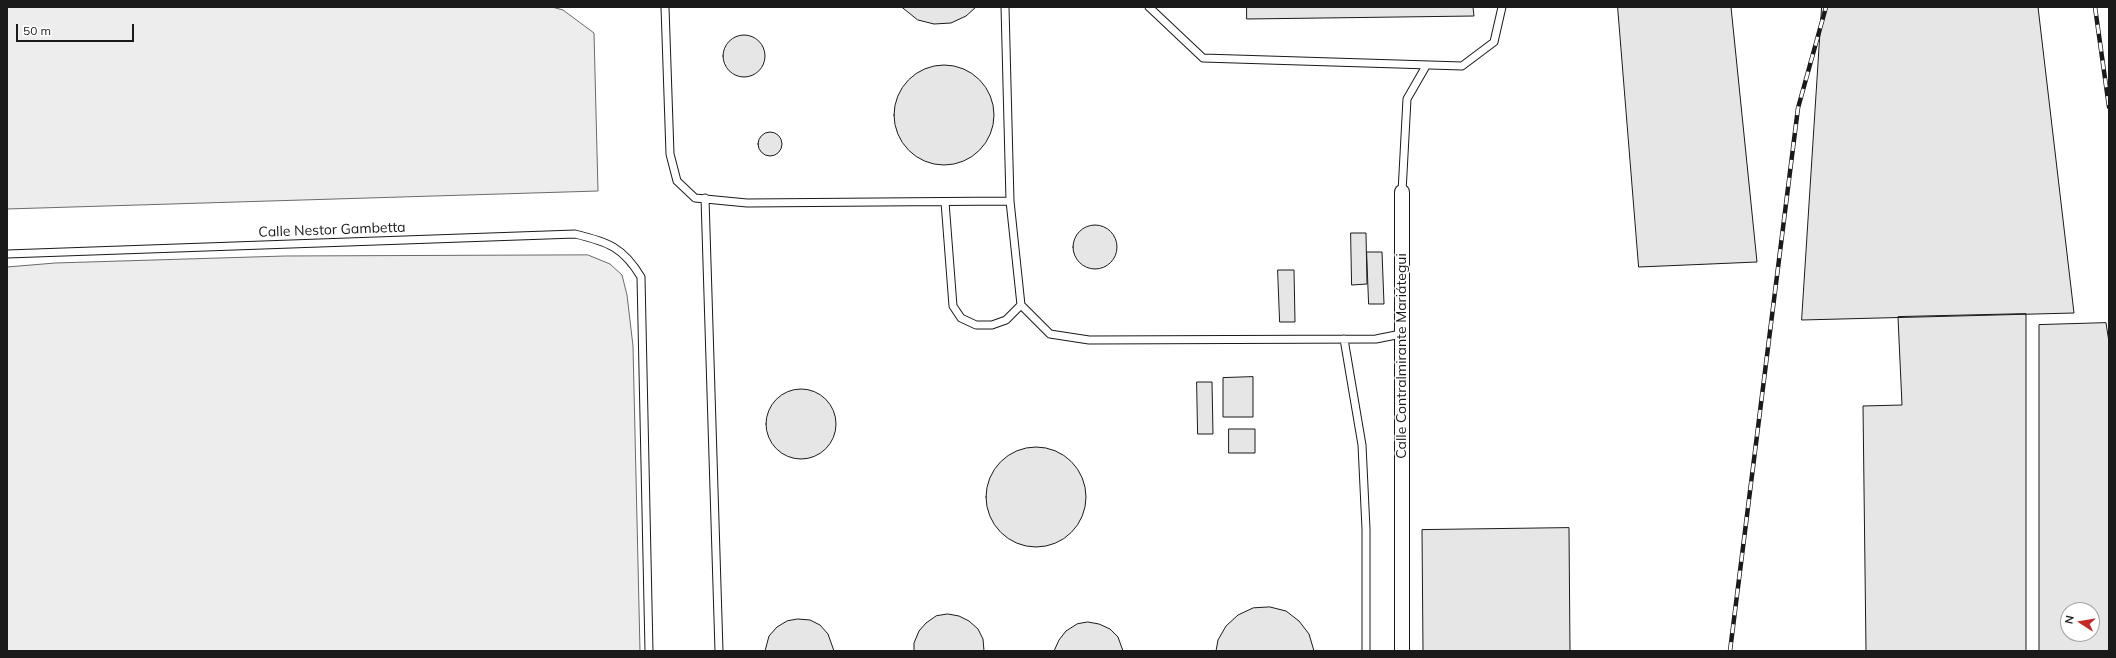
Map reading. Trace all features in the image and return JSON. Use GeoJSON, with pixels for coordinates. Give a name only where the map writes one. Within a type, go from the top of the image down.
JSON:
{"type":"FeatureCollection","features":[{"type":"Feature","properties":{"kind":"street","name":"Calle Contralmirante Mariátegui"},"geometry":{"type":"LineString","coordinates":[[1402,192],[1402,651]]}},
{"type":"Feature","properties":{"kind":"lane"},"geometry":{"type":"LineString","coordinates":[[665,7],[670,154],[677,181],[695,198],[747,203],[1010,201]]}},
{"type":"Feature","properties":{"kind":"lane"},"geometry":{"type":"LineString","coordinates":[[1005,7],[1010,201],[1021,305],[1050,334],[1089,340],[1376,339],[1401,334]]}},
{"type":"Feature","properties":{"kind":"lane"},"geometry":{"type":"LineString","coordinates":[[1148,7],[1203,58],[1426,66],[1462,66],[1494,42],[1502,7]]}},
{"type":"Feature","properties":{"kind":"lane","name":"Calle Contralmirante Mariátegui"},"geometry":{"type":"LineString","coordinates":[[1402,192],[1407,99],[1426,66]]}},
{"type":"Feature","properties":{"kind":"lane"},"geometry":{"type":"LineString","coordinates":[[705,198],[719,651]]}},
{"type":"Feature","properties":{"kind":"lane"},"geometry":{"type":"LineString","coordinates":[[946,202],[953,306],[961,318],[976,325],[992,325],[1006,320],[1021,305]]}},
{"type":"Feature","properties":{"kind":"lane","name":"Calle Nestor Gambetta"},"geometry":{"type":"LineString","coordinates":[[7,254],[575,234],[600,240],[616,247],[627,257],[641,277],[649,651]]}},
{"type":"Feature","properties":{"kind":"lane"},"geometry":{"type":"LineString","coordinates":[[1344,339],[1362,445],[1366,529],[1366,651]]}},
{"type":"Feature","properties":{"kind":"shaded area"},"geometry":{"type":"Polygon","coordinates":[[[7,7],[552,7],[563,10],[594,33],[598,191],[7,209],[7,7]]]}},
{"type":"Feature","properties":{"kind":"shaded area"},"geometry":{"type":"Polygon","coordinates":[[[588,255],[610,264],[622,275],[627,295],[633,346],[640,651],[7,651],[7,267],[55,263],[285,256],[588,255]]]}},
{"type":"Feature","properties":{"kind":"building"},"geometry":{"type":"Polygon","coordinates":[[[902,7],[976,7],[966,16],[951,23],[934,24],[918,20],[902,7]]]}},
{"type":"Feature","properties":{"kind":"building"},"geometry":{"type":"Polygon","coordinates":[[[1247,7],[1473,7],[1474,16],[1247,19],[1247,7]]]}},
{"type":"Feature","properties":{"kind":"building"},"geometry":{"type":"Polygon","coordinates":[[[1618,7],[1731,7],[1757,262],[1639,267],[1618,7]]]}},
{"type":"Feature","properties":{"kind":"building"},"geometry":{"type":"Polygon","coordinates":[[[1822,7],[2038,7],[2074,313],[1802,320],[1822,7]]]}},
{"type":"Feature","properties":{"kind":"building"},"geometry":{"type":"Polygon","coordinates":[[[744,35],[759,41],[765,56],[759,71],[744,77],[729,71],[723,56],[729,41],[744,35]]]}},
{"type":"Feature","properties":{"kind":"building"},"geometry":{"type":"Polygon","coordinates":[[[944,65],[963,69],[979,80],[990,96],[994,115],[990,134],[979,150],[963,161],[944,165],[925,161],[909,150],[898,134],[894,115],[898,96],[909,80],[925,69],[944,65]]]}},
{"type":"Feature","properties":{"kind":"building"},"geometry":{"type":"Polygon","coordinates":[[[770,132],[779,135],[782,144],[779,153],[770,156],[761,153],[758,144],[761,135],[770,132]]]}},
{"type":"Feature","properties":{"kind":"building"},"geometry":{"type":"Polygon","coordinates":[[[1091,225],[1099,225],[1111,231],[1117,243],[1117,251],[1111,263],[1099,269],[1091,269],[1079,263],[1073,251],[1073,243],[1079,231],[1091,225]]]}},
{"type":"Feature","properties":{"kind":"building"},"geometry":{"type":"Polygon","coordinates":[[[1351,233],[1366,233],[1367,284],[1352,285],[1351,233]]]}},
{"type":"Feature","properties":{"kind":"building"},"geometry":{"type":"Polygon","coordinates":[[[1367,252],[1382,252],[1384,304],[1369,304],[1367,252]]]}},
{"type":"Feature","properties":{"kind":"building"},"geometry":{"type":"Polygon","coordinates":[[[1278,270],[1294,270],[1295,322],[1280,322],[1278,270]]]}},
{"type":"Feature","properties":{"kind":"building"},"geometry":{"type":"Polygon","coordinates":[[[2026,314],[2026,651],[1866,651],[1863,406],[1902,405],[1898,317],[2026,314]]]}},
{"type":"Feature","properties":{"kind":"building"},"geometry":{"type":"Polygon","coordinates":[[[2106,323],[2109,342],[2109,651],[2039,651],[2039,325],[2106,323]]]}},
{"type":"Feature","properties":{"kind":"building"},"geometry":{"type":"Polygon","coordinates":[[[1253,377],[1253,417],[1223,417],[1223,378],[1253,377]]]}},
{"type":"Feature","properties":{"kind":"building"},"geometry":{"type":"Polygon","coordinates":[[[1197,382],[1212,382],[1213,434],[1198,434],[1197,382]]]}},
{"type":"Feature","properties":{"kind":"building"},"geometry":{"type":"Polygon","coordinates":[[[794,389],[808,389],[821,395],[830,404],[834,410],[836,424],[834,438],[826,449],[815,457],[808,459],[794,459],[787,457],[776,449],[768,438],[766,431],[766,417],[768,410],[776,399],[787,391],[794,389]]]}},
{"type":"Feature","properties":{"kind":"building"},"geometry":{"type":"Polygon","coordinates":[[[1229,429],[1255,429],[1255,453],[1229,453],[1229,429]]]}},
{"type":"Feature","properties":{"kind":"building"},"geometry":{"type":"Polygon","coordinates":[[[1036,447],[1055,451],[1071,462],[1082,478],[1086,497],[1082,516],[1071,532],[1055,543],[1036,547],[1017,543],[1001,532],[990,516],[986,497],[990,478],[1001,462],[1017,451],[1036,447]]]}},
{"type":"Feature","properties":{"kind":"building"},"geometry":{"type":"Polygon","coordinates":[[[1569,528],[1570,651],[1423,651],[1422,530],[1569,528]]]}},
{"type":"Feature","properties":{"kind":"building"},"geometry":{"type":"Polygon","coordinates":[[[1270,607],[1286,611],[1299,621],[1309,634],[1314,651],[1216,651],[1218,640],[1226,626],[1238,615],[1253,608],[1270,607]]]}},
{"type":"Feature","properties":{"kind":"building"},"geometry":{"type":"Polygon","coordinates":[[[948,614],[959,616],[969,621],[978,629],[983,639],[984,651],[914,651],[914,643],[919,631],[926,623],[936,616],[948,614]]]}},
{"type":"Feature","properties":{"kind":"building"},"geometry":{"type":"Polygon","coordinates":[[[798,619],[810,620],[820,625],[828,634],[834,651],[765,651],[769,636],[777,627],[787,621],[798,619]]]}},
{"type":"Feature","properties":{"kind":"building"},"geometry":{"type":"Polygon","coordinates":[[[1088,622],[1099,624],[1110,629],[1118,637],[1123,651],[1054,651],[1059,640],[1066,631],[1077,624],[1088,622]]]}},
{"type":"Feature","properties":{"kind":"railway"},"geometry":{"type":"LineString","coordinates":[[1730,651],[1798,108],[1826,7]]}},
{"type":"Feature","properties":{"kind":"railway"},"geometry":{"type":"LineString","coordinates":[[2095,7],[2109,107]]}}]}
